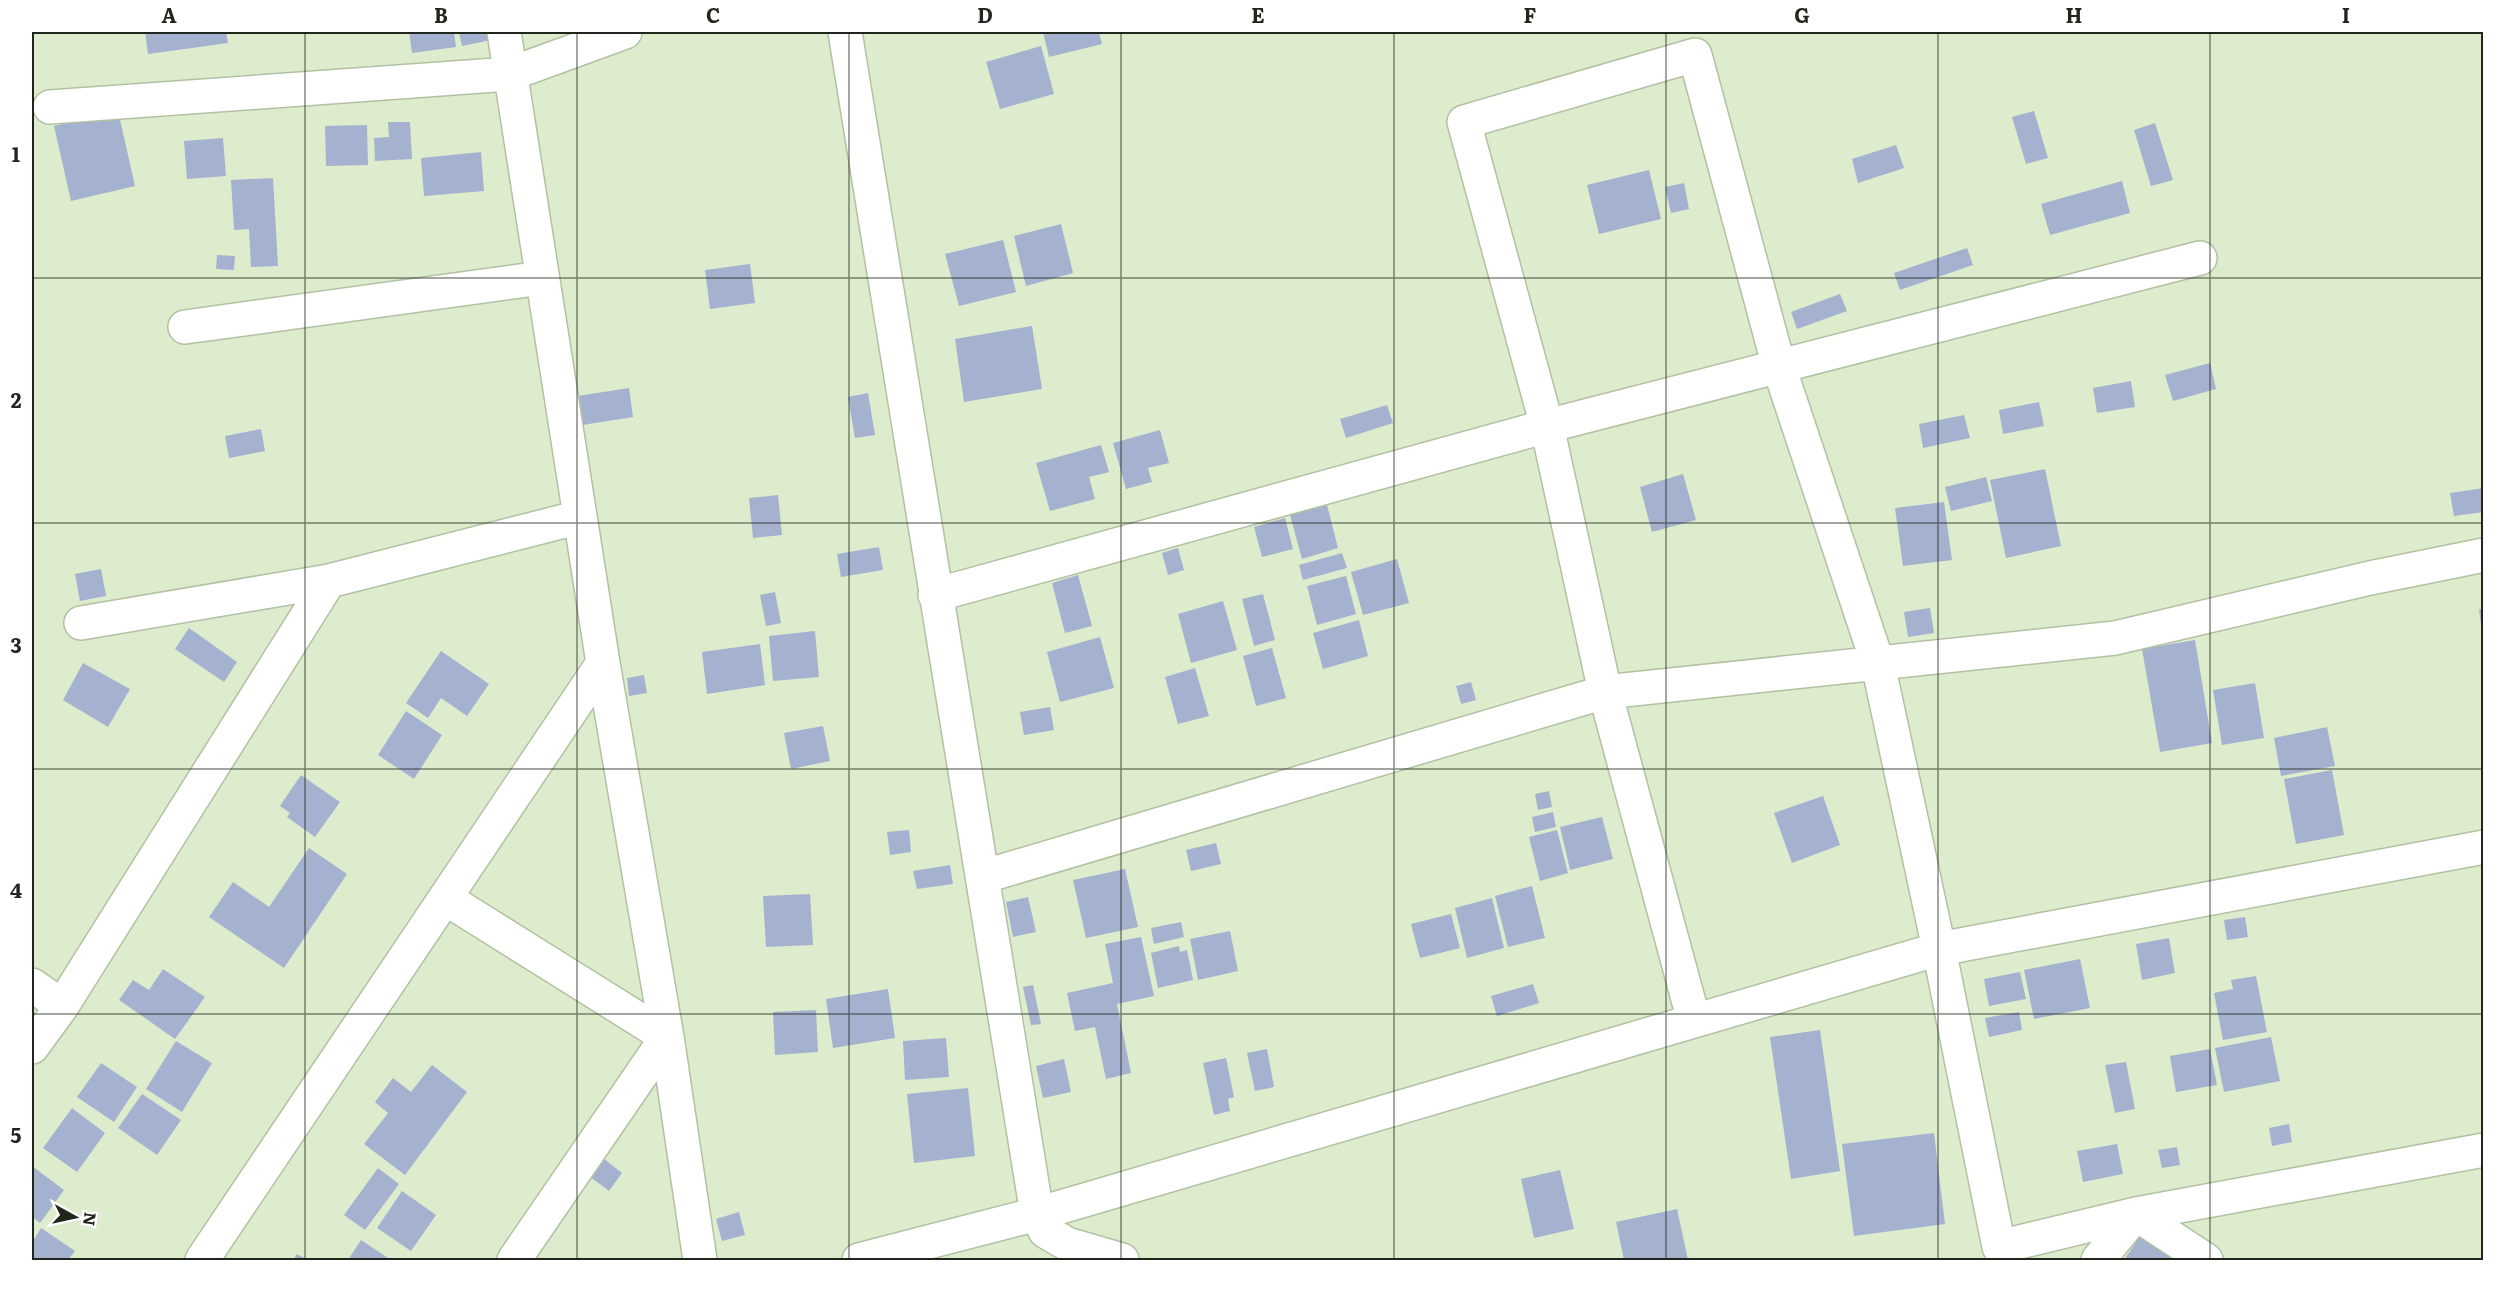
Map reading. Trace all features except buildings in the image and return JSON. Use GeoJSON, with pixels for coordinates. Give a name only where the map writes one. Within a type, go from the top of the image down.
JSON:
{"type":"FeatureCollection","features":[{"type":"Feature","properties":{"kind":"street"},"geometry":{"type":"LineString","coordinates":[[504,32],[603,663],[667,1037],[700,1260]]}},
{"type":"Feature","properties":{"kind":"street"},"geometry":{"type":"LineString","coordinates":[[50,107],[510,74],[625,32]]}},
{"type":"Feature","properties":{"kind":"street"},"geometry":{"type":"LineString","coordinates":[[845,32],[1037,1214],[1045,1231],[1067,1244],[1122,1260]]}},
{"type":"Feature","properties":{"kind":"street"},"geometry":{"type":"LineString","coordinates":[[1694,1021],[1605,692],[1547,426],[1464,122],[1695,55],[1779,367],[1878,664],[1939,949],[1999,1247],[2136,1214],[2484,1150]]}},
{"type":"Feature","properties":{"kind":"street"},"geometry":{"type":"LineString","coordinates":[[935,595],[1547,426],[2200,258]]}},
{"type":"Feature","properties":{"kind":"street"},"geometry":{"type":"LineString","coordinates":[[185,327],[542,278]]}},
{"type":"Feature","properties":{"kind":"street"},"geometry":{"type":"LineString","coordinates":[[81,623],[329,581],[580,516]]}},
{"type":"Feature","properties":{"kind":"street"},"geometry":{"type":"LineString","coordinates":[[982,877],[1605,692],[2115,638],[2370,578],[2484,555]]}},
{"type":"Feature","properties":{"kind":"street"},"geometry":{"type":"LineString","coordinates":[[32,1047],[62,1006],[329,581]]}},
{"type":"Feature","properties":{"kind":"street"},"geometry":{"type":"LineString","coordinates":[[202,1260],[603,663]]}},
{"type":"Feature","properties":{"kind":"street"},"geometry":{"type":"LineString","coordinates":[[859,1260],[1037,1214],[1939,949],[2484,847]]}},
{"type":"Feature","properties":{"kind":"street"},"geometry":{"type":"LineString","coordinates":[[446,898],[667,1037]]}},
{"type":"Feature","properties":{"kind":"street"},"geometry":{"type":"LineString","coordinates":[[32,985],[62,1006]]}},
{"type":"Feature","properties":{"kind":"street"},"geometry":{"type":"LineString","coordinates":[[514,1260],[667,1037]]}},
{"type":"Feature","properties":{"kind":"street"},"geometry":{"type":"LineString","coordinates":[[2098,1260],[2136,1214]]}},
{"type":"Feature","properties":{"kind":"street"},"geometry":{"type":"LineString","coordinates":[[2136,1214],[2206,1260]]}}]}
